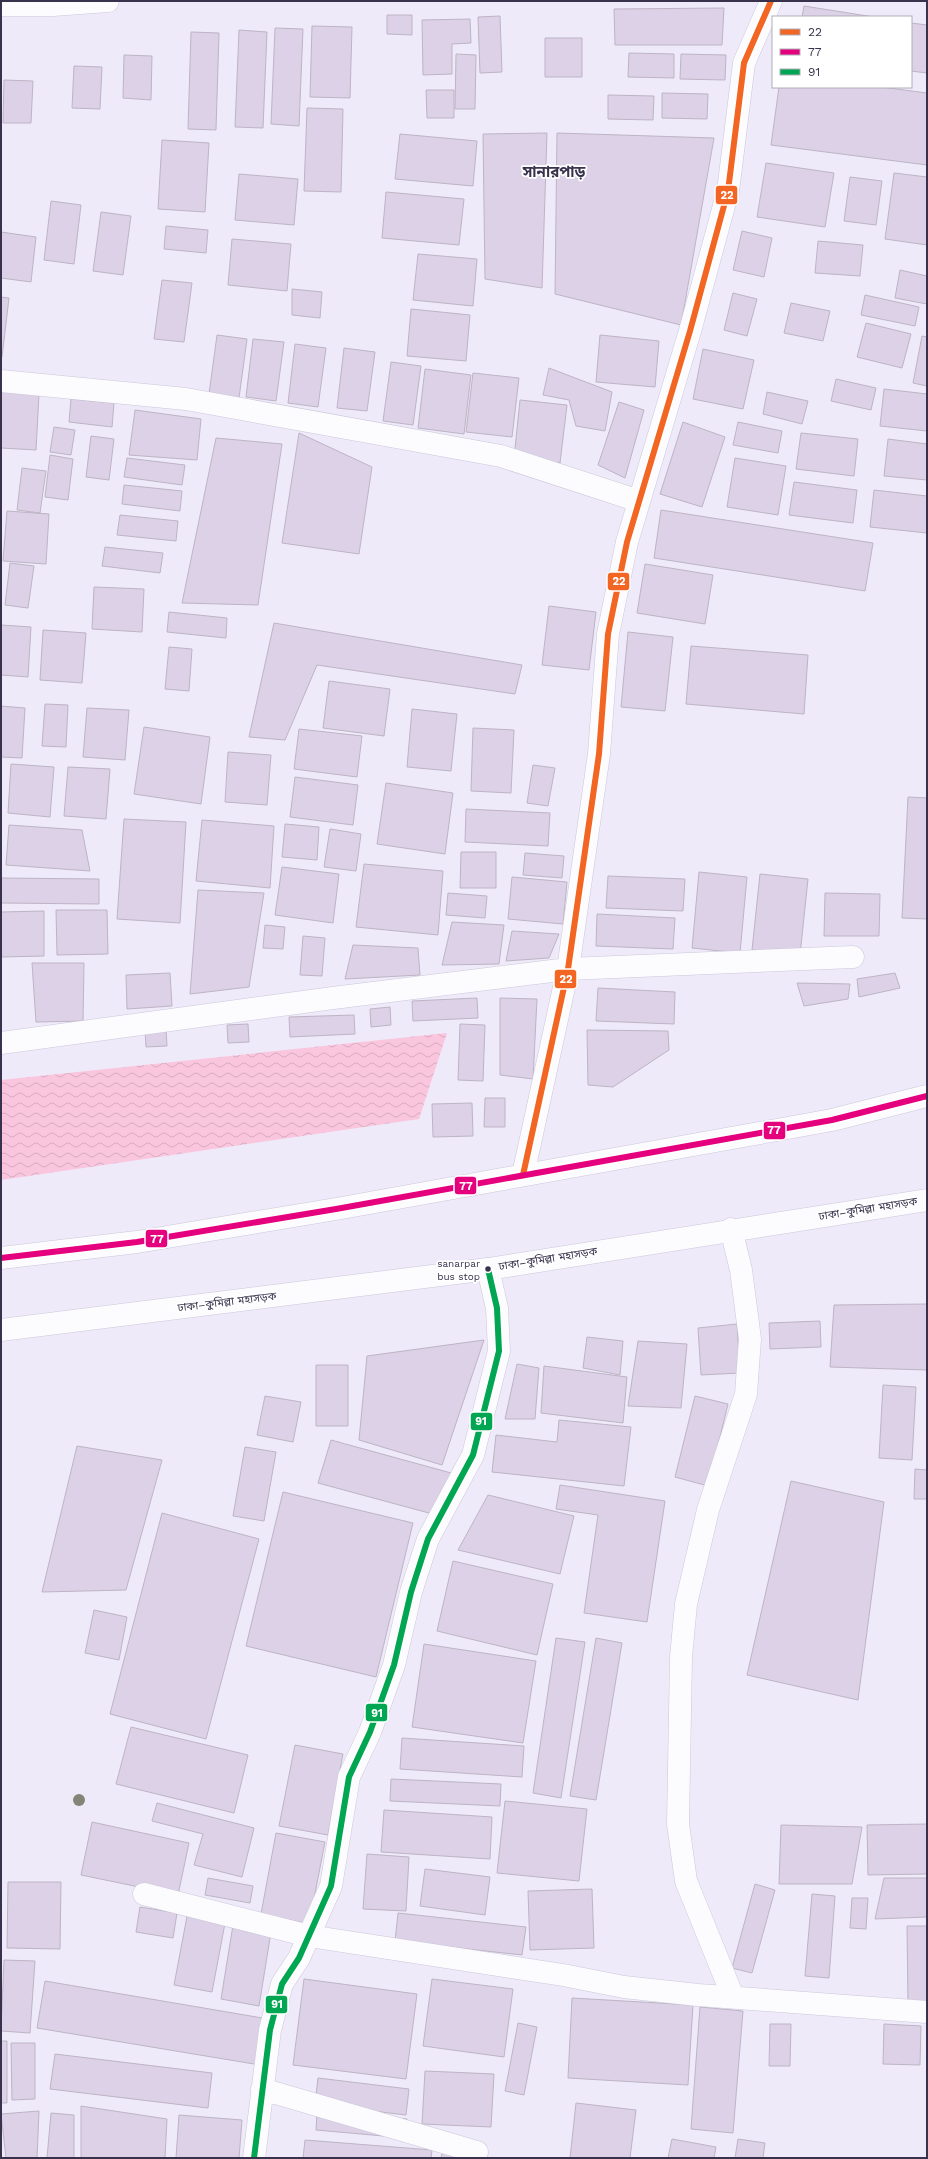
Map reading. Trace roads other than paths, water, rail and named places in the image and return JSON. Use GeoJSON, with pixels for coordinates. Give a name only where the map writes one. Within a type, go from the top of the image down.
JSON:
{"type":"FeatureCollection","features":[{"type":"Feature","properties":{"kind":"main road"},"geometry":{"type":"LineString","coordinates":[[1,5],[53,5],[108,1]]}},
{"type":"Feature","properties":{"kind":"main road"},"geometry":{"type":"LineString","coordinates":[[523,1175],[568,969],[599,754],[608,634],[627,542],[690,331],[728,191],[744,63],[771,1]]}},
{"type":"Feature","properties":{"kind":"main road"},"geometry":{"type":"LineString","coordinates":[[1,381],[186,399],[493,455],[639,501]]}},
{"type":"Feature","properties":{"kind":"main road"},"geometry":{"type":"LineString","coordinates":[[1,1043],[333,998],[568,969],[853,957]]}},
{"type":"Feature","properties":{"kind":"main road"},"geometry":{"type":"LineString","coordinates":[[1,1258],[144,1241],[336,1209],[832,1120],[927,1096]]}},
{"type":"Feature","properties":{"kind":"main road","name":"ঢাকা–কুমিল্লা মহাসড়ক"},"geometry":{"type":"LineString","coordinates":[[1,1330],[488,1269],[731,1229],[927,1200]]}},
{"type":"Feature","properties":{"kind":"main road"},"geometry":{"type":"LineString","coordinates":[[731,1229],[741,1270],[750,1339],[746,1394],[708,1510],[686,1604],[681,1657],[678,1824],[686,1880],[733,1997]]}},
{"type":"Feature","properties":{"kind":"main road"},"geometry":{"type":"LineString","coordinates":[[254,2158],[270,2030],[282,1984],[299,1958],[331,1886],[349,1777],[370,1732],[394,1665],[411,1592],[428,1539],[472,1454],[499,1351],[497,1308],[488,1269]]}},
{"type":"Feature","properties":{"kind":"main road"},"geometry":{"type":"LineString","coordinates":[[144,1894],[309,1936],[562,1975],[624,1987],[927,2012]]}},
{"type":"Feature","properties":{"kind":"main road"},"geometry":{"type":"LineString","coordinates":[[262,2089],[477,2152]]}},
{"type":"Feature","properties":{"kind":"water"},"geometry":{"type":"Polygon","coordinates":[[[447,1033],[419,1119],[1,1180],[1,1080],[447,1033]]]}},
{"type":"Feature","properties":{"kind":"place","name":"sanarpar bus stop"},"geometry":{"type":"Point","coordinates":[488,1269]}},
{"type":"Feature","properties":{"kind":"district","name":"সানারপাড়"},"geometry":{"type":"Point","coordinates":[554,172]}}]}
